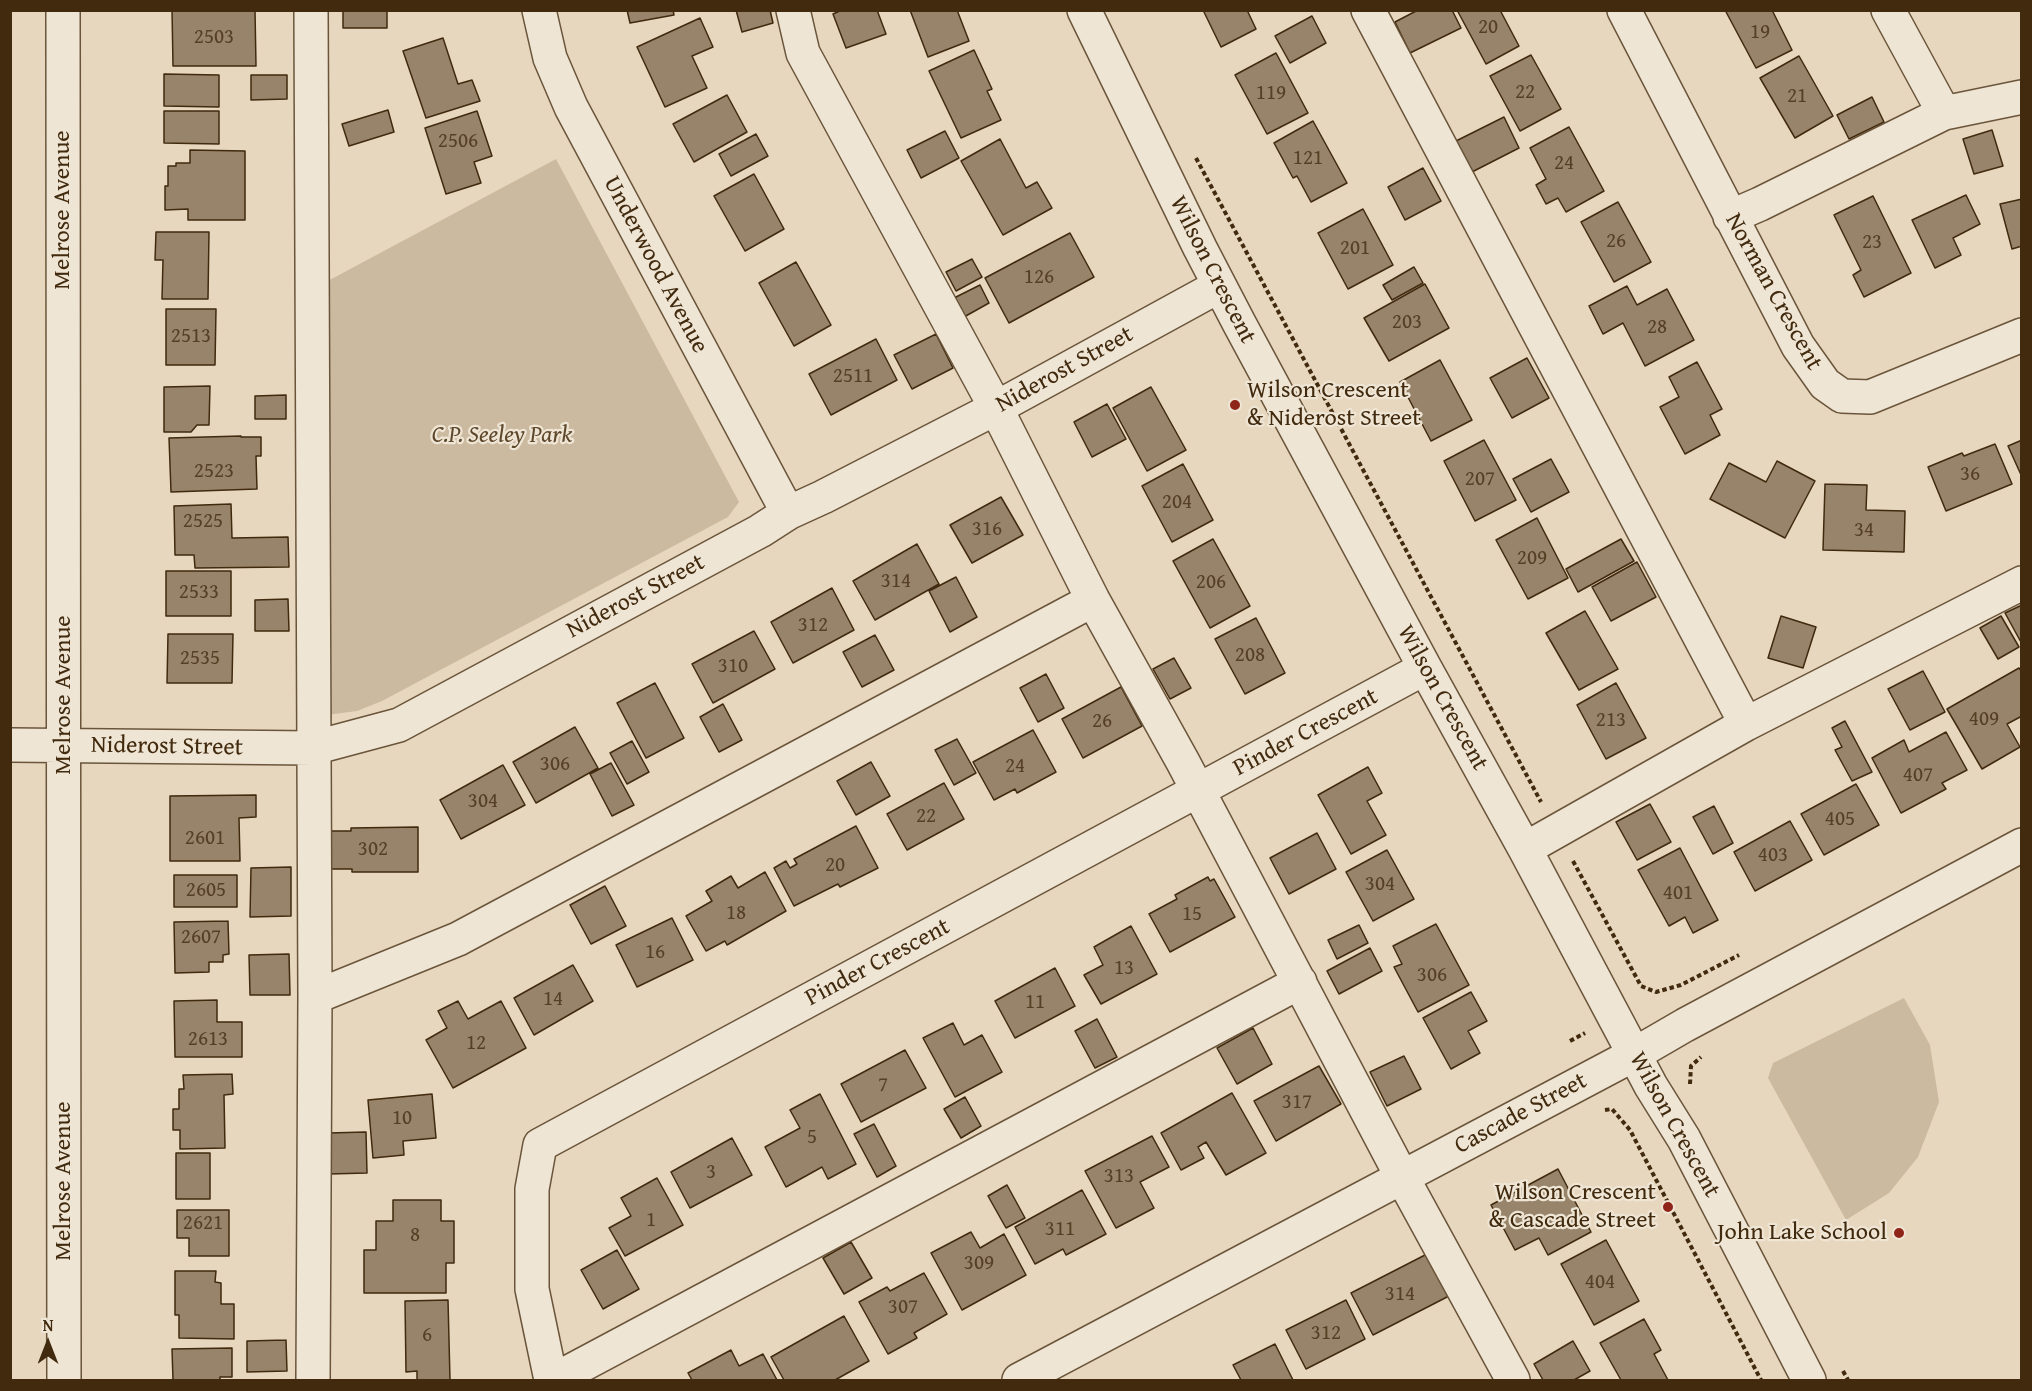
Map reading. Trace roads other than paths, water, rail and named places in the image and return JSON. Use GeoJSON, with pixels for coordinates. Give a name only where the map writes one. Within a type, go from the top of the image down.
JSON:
{"type":"FeatureCollection","features":[{"type":"Feature","properties":{"kind":"street","name":"Melrose Avenue"},"geometry":{"type":"LineString","coordinates":[[63,10],[64,1380]]}},
{"type":"Feature","properties":{"kind":"street"},"geometry":{"type":"LineString","coordinates":[[311,10],[315,997],[313,1380]]}},
{"type":"Feature","properties":{"kind":"street","name":"Underwood Avenue"},"geometry":{"type":"LineString","coordinates":[[539,10],[550,58],[571,107],[788,513]]}},
{"type":"Feature","properties":{"kind":"street"},"geometry":{"type":"LineString","coordinates":[[793,10],[803,53],[996,408],[1093,600],[1300,982],[1506,1378]]}},
{"type":"Feature","properties":{"kind":"street","name":"Wilson Crescent"},"geometry":{"type":"LineString","coordinates":[[1084,10],[1219,286],[1651,1086],[1684,1139],[1809,1380]]}},
{"type":"Feature","properties":{"kind":"street"},"geometry":{"type":"LineString","coordinates":[[1368,10],[1746,724]]}},
{"type":"Feature","properties":{"kind":"street","name":"Norman Crescent"},"geometry":{"type":"LineString","coordinates":[[1624,10],[1798,346],[1825,384],[1842,396],[1870,397],[2022,335]]}},
{"type":"Feature","properties":{"kind":"street"},"geometry":{"type":"LineString","coordinates":[[1888,10],[1944,113]]}},
{"type":"Feature","properties":{"kind":"street"},"geometry":{"type":"LineString","coordinates":[[1730,217],[1944,113],[2022,97]]}},
{"type":"Feature","properties":{"kind":"street","name":"Niderost Street"},"geometry":{"type":"LineString","coordinates":[[10,745],[313,748],[399,725],[750,536],[788,513],[996,408],[1219,286]]}},
{"type":"Feature","properties":{"kind":"street"},"geometry":{"type":"LineString","coordinates":[[1525,849],[1746,724],[2022,583]]}},
{"type":"Feature","properties":{"kind":"street"},"geometry":{"type":"LineString","coordinates":[[315,997],[458,939],[1093,600]]}},
{"type":"Feature","properties":{"kind":"street","name":"Pinder Crescent"},"geometry":{"type":"LineString","coordinates":[[552,1380],[532,1289],[532,1189],[540,1145],[1425,668]]}},
{"type":"Feature","properties":{"kind":"street","name":"Cascade Street"},"geometry":{"type":"LineString","coordinates":[[1019,1380],[1635,1054],[1684,1025],[2022,845]]}},
{"type":"Feature","properties":{"kind":"street"},"geometry":{"type":"LineString","coordinates":[[552,1380],[1300,982]]}},
{"type":"Feature","properties":{"kind":"place","name":"Wilson Crescent & Niderost Street"},"geometry":{"type":"Point","coordinates":[1235,405]}},
{"type":"Feature","properties":{"kind":"place","name":"Wilson Crescent & Cascade Street"},"geometry":{"type":"Point","coordinates":[1668,1207]}},
{"type":"Feature","properties":{"kind":"place","name":"John Lake School"},"geometry":{"type":"Point","coordinates":[1899,1233]}},
{"type":"Feature","properties":{"kind":"park label","name":"C.P. Seeley Park"},"geometry":{"type":"Point","coordinates":[502,436]}}]}
